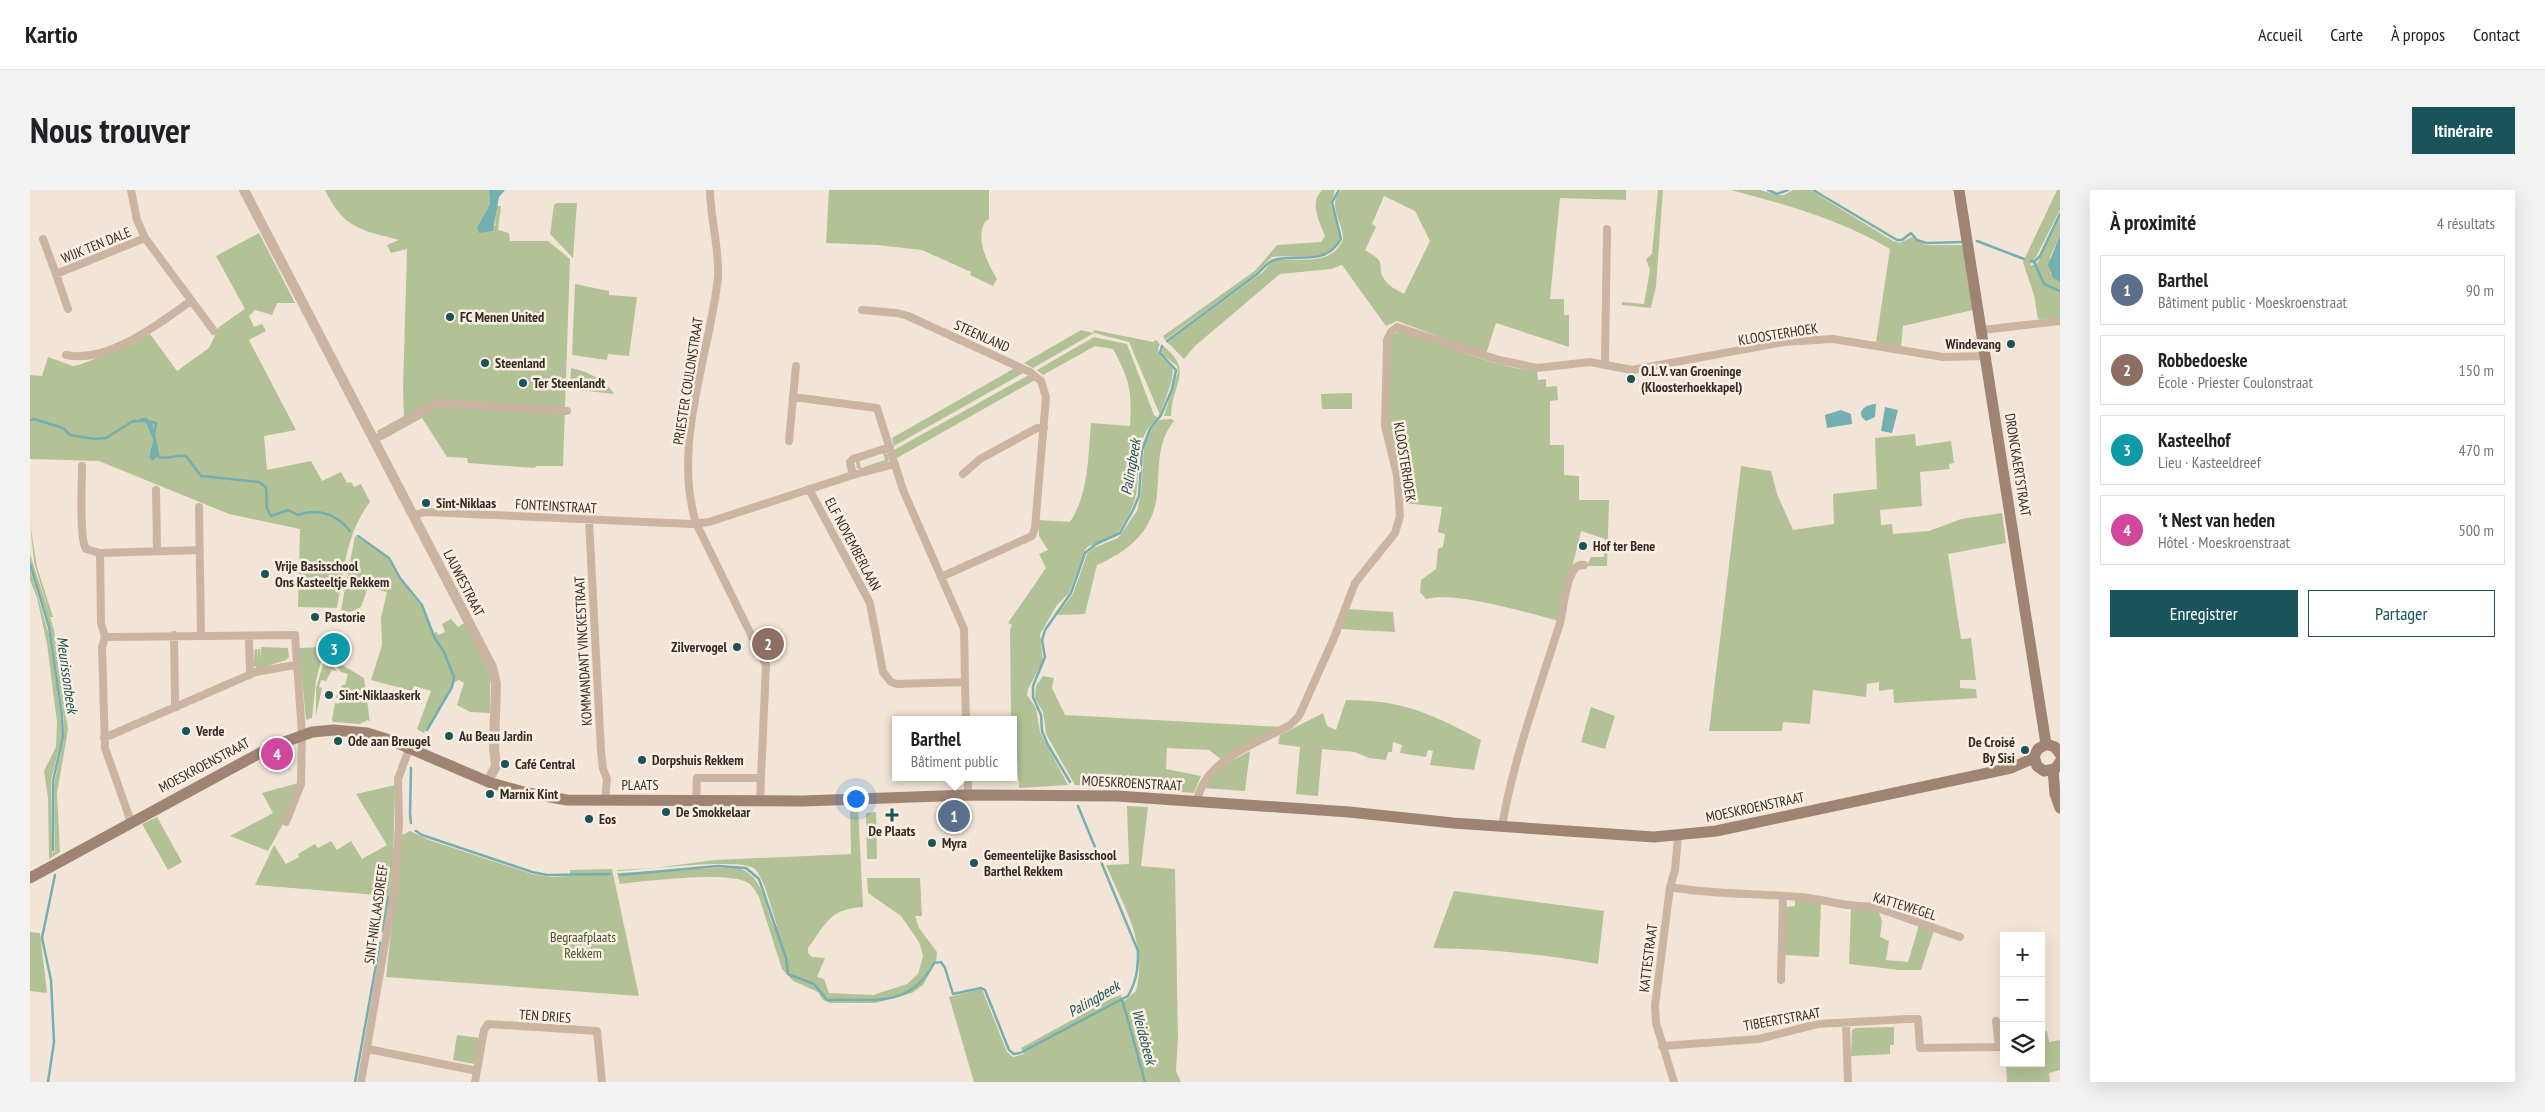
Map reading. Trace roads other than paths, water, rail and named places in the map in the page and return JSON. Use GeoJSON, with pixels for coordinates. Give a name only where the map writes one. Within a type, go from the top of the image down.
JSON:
{"type":"FeatureCollection","features":[{"type":"Feature","properties":{"kind":"main road","name":"DRONCKAERTSTRAAT"},"geometry":{"type":"LineString","coordinates":[[1959,190],[2046,744]]}},
{"type":"Feature","properties":{"kind":"main road","name":"MOESKROENSTRAAT"},"geometry":{"type":"LineString","coordinates":[[30,878],[301,732],[352,731],[375,735],[490,781],[547,797],[605,801]]}},
{"type":"Feature","properties":{"kind":"main road"},"geometry":{"type":"LineString","coordinates":[[2051,760],[2038,749],[2046,744],[2055,747],[2051,760],[2055,794],[2060,808]]}},
{"type":"Feature","properties":{"kind":"main road","name":"MOESKROENSTRAAT"},"geometry":{"type":"LineString","coordinates":[[760,800],[802,801],[968,795],[1081,794],[1349,812],[1633,837],[1678,836],[1716,831],[2051,760]]}},
{"type":"Feature","properties":{"kind":"main road","name":"PLAATS"},"geometry":{"type":"LineString","coordinates":[[605,801],[760,800]]}},
{"type":"Feature","properties":{"kind":"street","name":"WIJK TEN DALE"},"geometry":{"type":"LineString","coordinates":[[131,190],[137,220],[146,238],[190,301],[214,331]]}},
{"type":"Feature","properties":{"kind":"street","name":"LAUWESTRAAT"},"geometry":{"type":"LineString","coordinates":[[244,190],[375,438],[496,676],[494,748],[487,774],[490,781]]}},
{"type":"Feature","properties":{"kind":"street","name":"PRIESTER COULONSTRAAT"},"geometry":{"type":"LineString","coordinates":[[710,190],[718,275],[689,440],[693,513],[696,524],[766,665],[760,800]]}},
{"type":"Feature","properties":{"kind":"street"},"geometry":{"type":"LineString","coordinates":[[1605,364],[1607,229]]}},
{"type":"Feature","properties":{"kind":"street","name":"WIJK TEN DALE"},"geometry":{"type":"LineString","coordinates":[[42,238],[68,309]]}},
{"type":"Feature","properties":{"kind":"street","name":"WIJK TEN DALE"},"geometry":{"type":"LineString","coordinates":[[56,274],[146,238]]}},
{"type":"Feature","properties":{"kind":"street"},"geometry":{"type":"LineString","coordinates":[[66,355],[87,357],[132,339],[190,301]]}},
{"type":"Feature","properties":{"kind":"street","name":"STEENLAND"},"geometry":{"type":"LineString","coordinates":[[862,310],[897,313],[908,316],[1030,372],[1045,389],[1044,428],[1035,528],[1032,536],[941,577]]}},
{"type":"Feature","properties":{"kind":"street"},"geometry":{"type":"LineString","coordinates":[[1982,330],[2060,321]]}},
{"type":"Feature","properties":{"kind":"street","name":"KLOOSTERHOEK"},"geometry":{"type":"LineString","coordinates":[[1197,801],[1203,781],[1216,766],[1294,722],[1334,638],[1354,583],[1395,533],[1400,516],[1400,494],[1385,426],[1387,340],[1390,332],[1397,327],[1524,367],[1537,368],[1590,362],[1632,370],[1784,342],[1833,339],[1943,357],[1986,356]]}},
{"type":"Feature","properties":{"kind":"street"},"geometry":{"type":"LineString","coordinates":[[789,441],[796,366]]}},
{"type":"Feature","properties":{"kind":"street"},"geometry":{"type":"LineString","coordinates":[[793,398],[877,408],[903,490],[964,629],[966,716]]}},
{"type":"Feature","properties":{"kind":"street"},"geometry":{"type":"LineString","coordinates":[[375,438],[437,403],[567,411]]}},
{"type":"Feature","properties":{"kind":"street"},"geometry":{"type":"LineString","coordinates":[[963,474],[980,460],[1037,428],[1044,428]]}},
{"type":"Feature","properties":{"kind":"street"},"geometry":{"type":"LineString","coordinates":[[890,447],[853,458],[850,462],[852,475],[895,464]]}},
{"type":"Feature","properties":{"kind":"street"},"geometry":{"type":"LineString","coordinates":[[82,466],[83,545],[90,552],[200,550]]}},
{"type":"Feature","properties":{"kind":"street","name":"ELF NOVEMBERLAAN"},"geometry":{"type":"LineString","coordinates":[[696,524],[709,522],[852,475]]}},
{"type":"Feature","properties":{"kind":"street","name":"ELF NOVEMBERLAAN"},"geometry":{"type":"LineString","coordinates":[[809,489],[870,603],[883,672],[886,678],[897,684],[965,682]]}},
{"type":"Feature","properties":{"kind":"street"},"geometry":{"type":"LineString","coordinates":[[156,490],[157,551]]}},
{"type":"Feature","properties":{"kind":"street"},"geometry":{"type":"LineString","coordinates":[[199,507],[201,635]]}},
{"type":"Feature","properties":{"kind":"street","name":"FONTEINSTRAAT"},"geometry":{"type":"LineString","coordinates":[[414,515],[425,512],[679,525],[696,524]]}},
{"type":"Feature","properties":{"kind":"street","name":"KOMMANDANT VINCKESTRAAT"},"geometry":{"type":"LineString","coordinates":[[589,520],[602,768],[606,779]]}},
{"type":"Feature","properties":{"kind":"street"},"geometry":{"type":"LineString","coordinates":[[100,552],[101,623],[105,637],[102,648],[106,756],[131,822]]}},
{"type":"Feature","properties":{"kind":"street"},"geometry":{"type":"LineString","coordinates":[[1502,826],[1523,742],[1561,619],[1568,582],[1572,571],[1577,566],[1584,565]]}},
{"type":"Feature","properties":{"kind":"street"},"geometry":{"type":"LineString","coordinates":[[174,635],[175,703],[177,707]]}},
{"type":"Feature","properties":{"kind":"street"},"geometry":{"type":"LineString","coordinates":[[105,637],[295,635],[295,665],[301,732],[301,784],[286,822]]}},
{"type":"Feature","properties":{"kind":"street"},"geometry":{"type":"LineString","coordinates":[[250,636],[250,674]]}},
{"type":"Feature","properties":{"kind":"street"},"geometry":{"type":"LineString","coordinates":[[104,738],[250,674],[295,665]]}},
{"type":"Feature","properties":{"kind":"street","name":"SINT-NIKLAASDREEF"},"geometry":{"type":"LineString","coordinates":[[361,1082],[395,886],[399,824],[398,779],[410,749]]}},
{"type":"Feature","properties":{"kind":"street"},"geometry":{"type":"LineString","coordinates":[[696,800],[697,778],[761,778]]}},
{"type":"Feature","properties":{"kind":"street","name":"PLAATS"},"geometry":{"type":"LineString","coordinates":[[605,801],[606,779]]}},
{"type":"Feature","properties":{"kind":"street"},"geometry":{"type":"LineString","coordinates":[[968,781],[968,795]]}},
{"type":"Feature","properties":{"kind":"street","name":"KATTESTRAAT"},"geometry":{"type":"LineString","coordinates":[[1674,1082],[1662,1046],[1655,1006],[1670,887],[1675,870],[1678,836]]}},
{"type":"Feature","properties":{"kind":"street","name":"KATTEWEGEL"},"geometry":{"type":"LineString","coordinates":[[1670,887],[1725,895],[1824,899],[1857,907],[1872,906],[1960,937]]}},
{"type":"Feature","properties":{"kind":"street"},"geometry":{"type":"LineString","coordinates":[[1781,980],[1783,896]]}},
{"type":"Feature","properties":{"kind":"street","name":"TIBEERTSTRAAT"},"geometry":{"type":"LineString","coordinates":[[1662,1046],[1759,1039],[1818,1024],[1918,1020],[1920,1048],[1998,1047],[1996,1021]]}},
{"type":"Feature","properties":{"kind":"street"},"geometry":{"type":"LineString","coordinates":[[1846,1023],[1848,1082]]}},
{"type":"Feature","properties":{"kind":"street","name":"TEN DRIES"},"geometry":{"type":"LineString","coordinates":[[475,1082],[484,1030],[488,1024],[596,1032],[602,1082]]}},
{"type":"Feature","properties":{"kind":"street"},"geometry":{"type":"LineString","coordinates":[[368,1049],[477,1071]]}},
{"type":"Feature","properties":{"kind":"water"},"geometry":{"type":"Polygon","coordinates":[[[489,190],[505,190],[499,197],[493,231],[479,233],[477,227],[490,204],[489,190]]]}},
{"type":"Feature","properties":{"kind":"water"},"geometry":{"type":"Polygon","coordinates":[[[2060,235],[2060,282],[2053,278],[2048,265],[2060,235]]]}},
{"type":"Feature","properties":{"kind":"water"},"geometry":{"type":"Polygon","coordinates":[[[1876,404],[1875,417],[1866,421],[1861,412],[1865,407],[1876,404]]]}},
{"type":"Feature","properties":{"kind":"water"},"geometry":{"type":"Polygon","coordinates":[[[1885,407],[1898,410],[1892,433],[1881,431],[1885,407]]]}},
{"type":"Feature","properties":{"kind":"water"},"geometry":{"type":"Polygon","coordinates":[[[1841,410],[1851,414],[1852,424],[1827,428],[1825,415],[1841,410]]]}},
{"type":"Feature","properties":{"kind":"water"},"geometry":{"type":"Polygon","coordinates":[[[147,418],[152,423],[160,454],[152,461],[149,457],[153,440],[146,423],[139,420],[147,418]]]}},
{"type":"Feature","properties":{"kind":"waterway"},"geometry":{"type":"LineString","coordinates":[[1167,341],[1256,275],[1271,261],[1283,258],[1319,256],[1335,248],[1341,239],[1332,202],[1339,190]]}},
{"type":"Feature","properties":{"kind":"waterway","name":"Palingbeek"},"geometry":{"type":"LineString","coordinates":[[1768,190],[1777,194],[1788,190]]}},
{"type":"Feature","properties":{"kind":"waterway","name":"Palingbeek"},"geometry":{"type":"LineString","coordinates":[[1813,190],[1897,240],[1902,240],[1911,233],[1917,240],[1926,243],[1963,242]]}},
{"type":"Feature","properties":{"kind":"waterway"},"geometry":{"type":"LineString","coordinates":[[2034,262],[2040,256],[2060,214]]}},
{"type":"Feature","properties":{"kind":"waterway","name":"Palingbeek"},"geometry":{"type":"LineString","coordinates":[[1977,241],[2024,259]]}},
{"type":"Feature","properties":{"kind":"waterway","name":"Palingbeek"},"geometry":{"type":"LineString","coordinates":[[2031,261],[2034,262],[2044,284],[2060,291]]}},
{"type":"Feature","properties":{"kind":"waterway","name":"Palingbeek"},"geometry":{"type":"LineString","coordinates":[[1070,782],[1048,745],[1042,731],[1041,715],[1033,697],[1033,686],[1045,657],[1042,640],[1045,630],[1071,593],[1085,553],[1096,544],[1120,533],[1139,496],[1142,450],[1150,429],[1161,415],[1172,389],[1176,370],[1160,353],[1162,346]]}},
{"type":"Feature","properties":{"kind":"waterway","name":"Palingbeek"},"geometry":{"type":"LineString","coordinates":[[30,420],[34,419],[63,428],[70,435],[95,439],[106,438],[133,421],[142,421]]}},
{"type":"Feature","properties":{"kind":"waterway","name":"Palingbeek"},"geometry":{"type":"LineString","coordinates":[[147,421],[156,423],[154,436]]}},
{"type":"Feature","properties":{"kind":"waterway","name":"Palingbeek"},"geometry":{"type":"LineString","coordinates":[[157,454],[163,458],[186,456],[201,476],[259,482],[266,487],[267,508],[271,516],[288,510],[298,515],[313,512],[327,514],[339,520],[350,531]]}},
{"type":"Feature","properties":{"kind":"waterway"},"geometry":{"type":"LineString","coordinates":[[358,536],[389,558],[400,578],[422,605],[435,639],[443,650],[454,677],[452,687],[427,730]]}},
{"type":"Feature","properties":{"kind":"waterway","name":"Meurissonbeek"},"geometry":{"type":"LineString","coordinates":[[30,564],[49,627],[62,715],[63,736],[53,781],[53,850]]}},
{"type":"Feature","properties":{"kind":"waterway"},"geometry":{"type":"LineString","coordinates":[[411,768],[411,823]]}},
{"type":"Feature","properties":{"kind":"waterway","name":"Palingbeek"},"geometry":{"type":"LineString","coordinates":[[620,875],[718,866],[746,868],[759,879],[786,958],[788,974],[814,984],[827,1000],[874,1000],[901,995],[913,988],[924,978],[934,963],[941,962],[945,968],[953,994],[981,988],[985,990],[1009,1050],[1014,1054],[1020,1053],[1128,996],[1135,979],[1138,951],[1078,806]]}},
{"type":"Feature","properties":{"kind":"waterway"},"geometry":{"type":"LineString","coordinates":[[416,831],[422,835],[532,872],[547,875],[610,874]]}},
{"type":"Feature","properties":{"kind":"waterway","name":"Meurissonbeek"},"geometry":{"type":"LineString","coordinates":[[48,1082],[54,1042],[51,980],[42,938],[55,875]]}},
{"type":"Feature","properties":{"kind":"waterway"},"geometry":{"type":"LineString","coordinates":[[383,931],[388,897]]}},
{"type":"Feature","properties":{"kind":"waterway"},"geometry":{"type":"LineString","coordinates":[[355,1082],[380,943]]}},
{"type":"Feature","properties":{"kind":"waterway","name":"Weidebeek"},"geometry":{"type":"LineString","coordinates":[[1122,999],[1145,1082]]}},
{"type":"Feature","properties":{"kind":"place","name":"FC Menen United"},"geometry":{"type":"Point","coordinates":[450,317]}},
{"type":"Feature","properties":{"kind":"place","name":"Windevang"},"geometry":{"type":"Point","coordinates":[2011,344]}},
{"type":"Feature","properties":{"kind":"place","name":"Steenland"},"geometry":{"type":"Point","coordinates":[485,363]}},
{"type":"Feature","properties":{"kind":"place","name":"O.L.V. van Groeninge (Kloosterhoekkapel)"},"geometry":{"type":"Point","coordinates":[1631,379]}},
{"type":"Feature","properties":{"kind":"place","name":"Ter Steenlandt"},"geometry":{"type":"Point","coordinates":[523,383]}},
{"type":"Feature","properties":{"kind":"place","name":"Sint-Niklaas"},"geometry":{"type":"Point","coordinates":[426,503]}},
{"type":"Feature","properties":{"kind":"place","name":"Hof ter Bene"},"geometry":{"type":"Point","coordinates":[1583,546]}},
{"type":"Feature","properties":{"kind":"place","name":"Vrije Basisschool Ons Kasteeltje Rekkem"},"geometry":{"type":"Point","coordinates":[265,574]}},
{"type":"Feature","properties":{"kind":"place","name":"Pastorie"},"geometry":{"type":"Point","coordinates":[315,617]}},
{"type":"Feature","properties":{"kind":"place","name":"Robbedoeske"},"geometry":{"type":"Point","coordinates":[768,644]}},
{"type":"Feature","properties":{"kind":"place","name":"Zilvervogel"},"geometry":{"type":"Point","coordinates":[737,647]}},
{"type":"Feature","properties":{"kind":"place","name":"Kasteelhof"},"geometry":{"type":"Point","coordinates":[334,649]}},
{"type":"Feature","properties":{"kind":"place","name":"Sint-Niklaaskerk"},"geometry":{"type":"Point","coordinates":[329,695]}},
{"type":"Feature","properties":{"kind":"place","name":"Verde"},"geometry":{"type":"Point","coordinates":[186,731]}},
{"type":"Feature","properties":{"kind":"place","name":"Au Beau Jardin"},"geometry":{"type":"Point","coordinates":[449,736]}},
{"type":"Feature","properties":{"kind":"place","name":"Ode aan Breugel"},"geometry":{"type":"Point","coordinates":[338,741]}},
{"type":"Feature","properties":{"kind":"place","name":"De Croisé By Sisi"},"geometry":{"type":"Point","coordinates":[2025,750]}},
{"type":"Feature","properties":{"kind":"place","name":"'t Nest van heden"},"geometry":{"type":"Point","coordinates":[277,754]}},
{"type":"Feature","properties":{"kind":"place","name":"Dorpshuis Rekkem"},"geometry":{"type":"Point","coordinates":[642,760]}},
{"type":"Feature","properties":{"kind":"place","name":"Café Central"},"geometry":{"type":"Point","coordinates":[505,764]}},
{"type":"Feature","properties":{"kind":"place","name":"Marnix Kint"},"geometry":{"type":"Point","coordinates":[490,794]}},
{"type":"Feature","properties":{"kind":"place","name":"De Smokkelaar"},"geometry":{"type":"Point","coordinates":[666,812]}},
{"type":"Feature","properties":{"kind":"place","name":"De Plaats"},"geometry":{"type":"Point","coordinates":[892,815]}},
{"type":"Feature","properties":{"kind":"place","name":"Barthel"},"geometry":{"type":"Point","coordinates":[954,816]}},
{"type":"Feature","properties":{"kind":"place","name":"Eos"},"geometry":{"type":"Point","coordinates":[589,819]}},
{"type":"Feature","properties":{"kind":"place","name":"Myra"},"geometry":{"type":"Point","coordinates":[932,843]}},
{"type":"Feature","properties":{"kind":"place","name":"Gemeentelijke Basisschool Barthel Rekkem"},"geometry":{"type":"Point","coordinates":[974,863]}},
{"type":"Feature","properties":{"kind":"park label","name":"Begraafplaats Rekkem"},"geometry":{"type":"Point","coordinates":[583,946]}}]}
